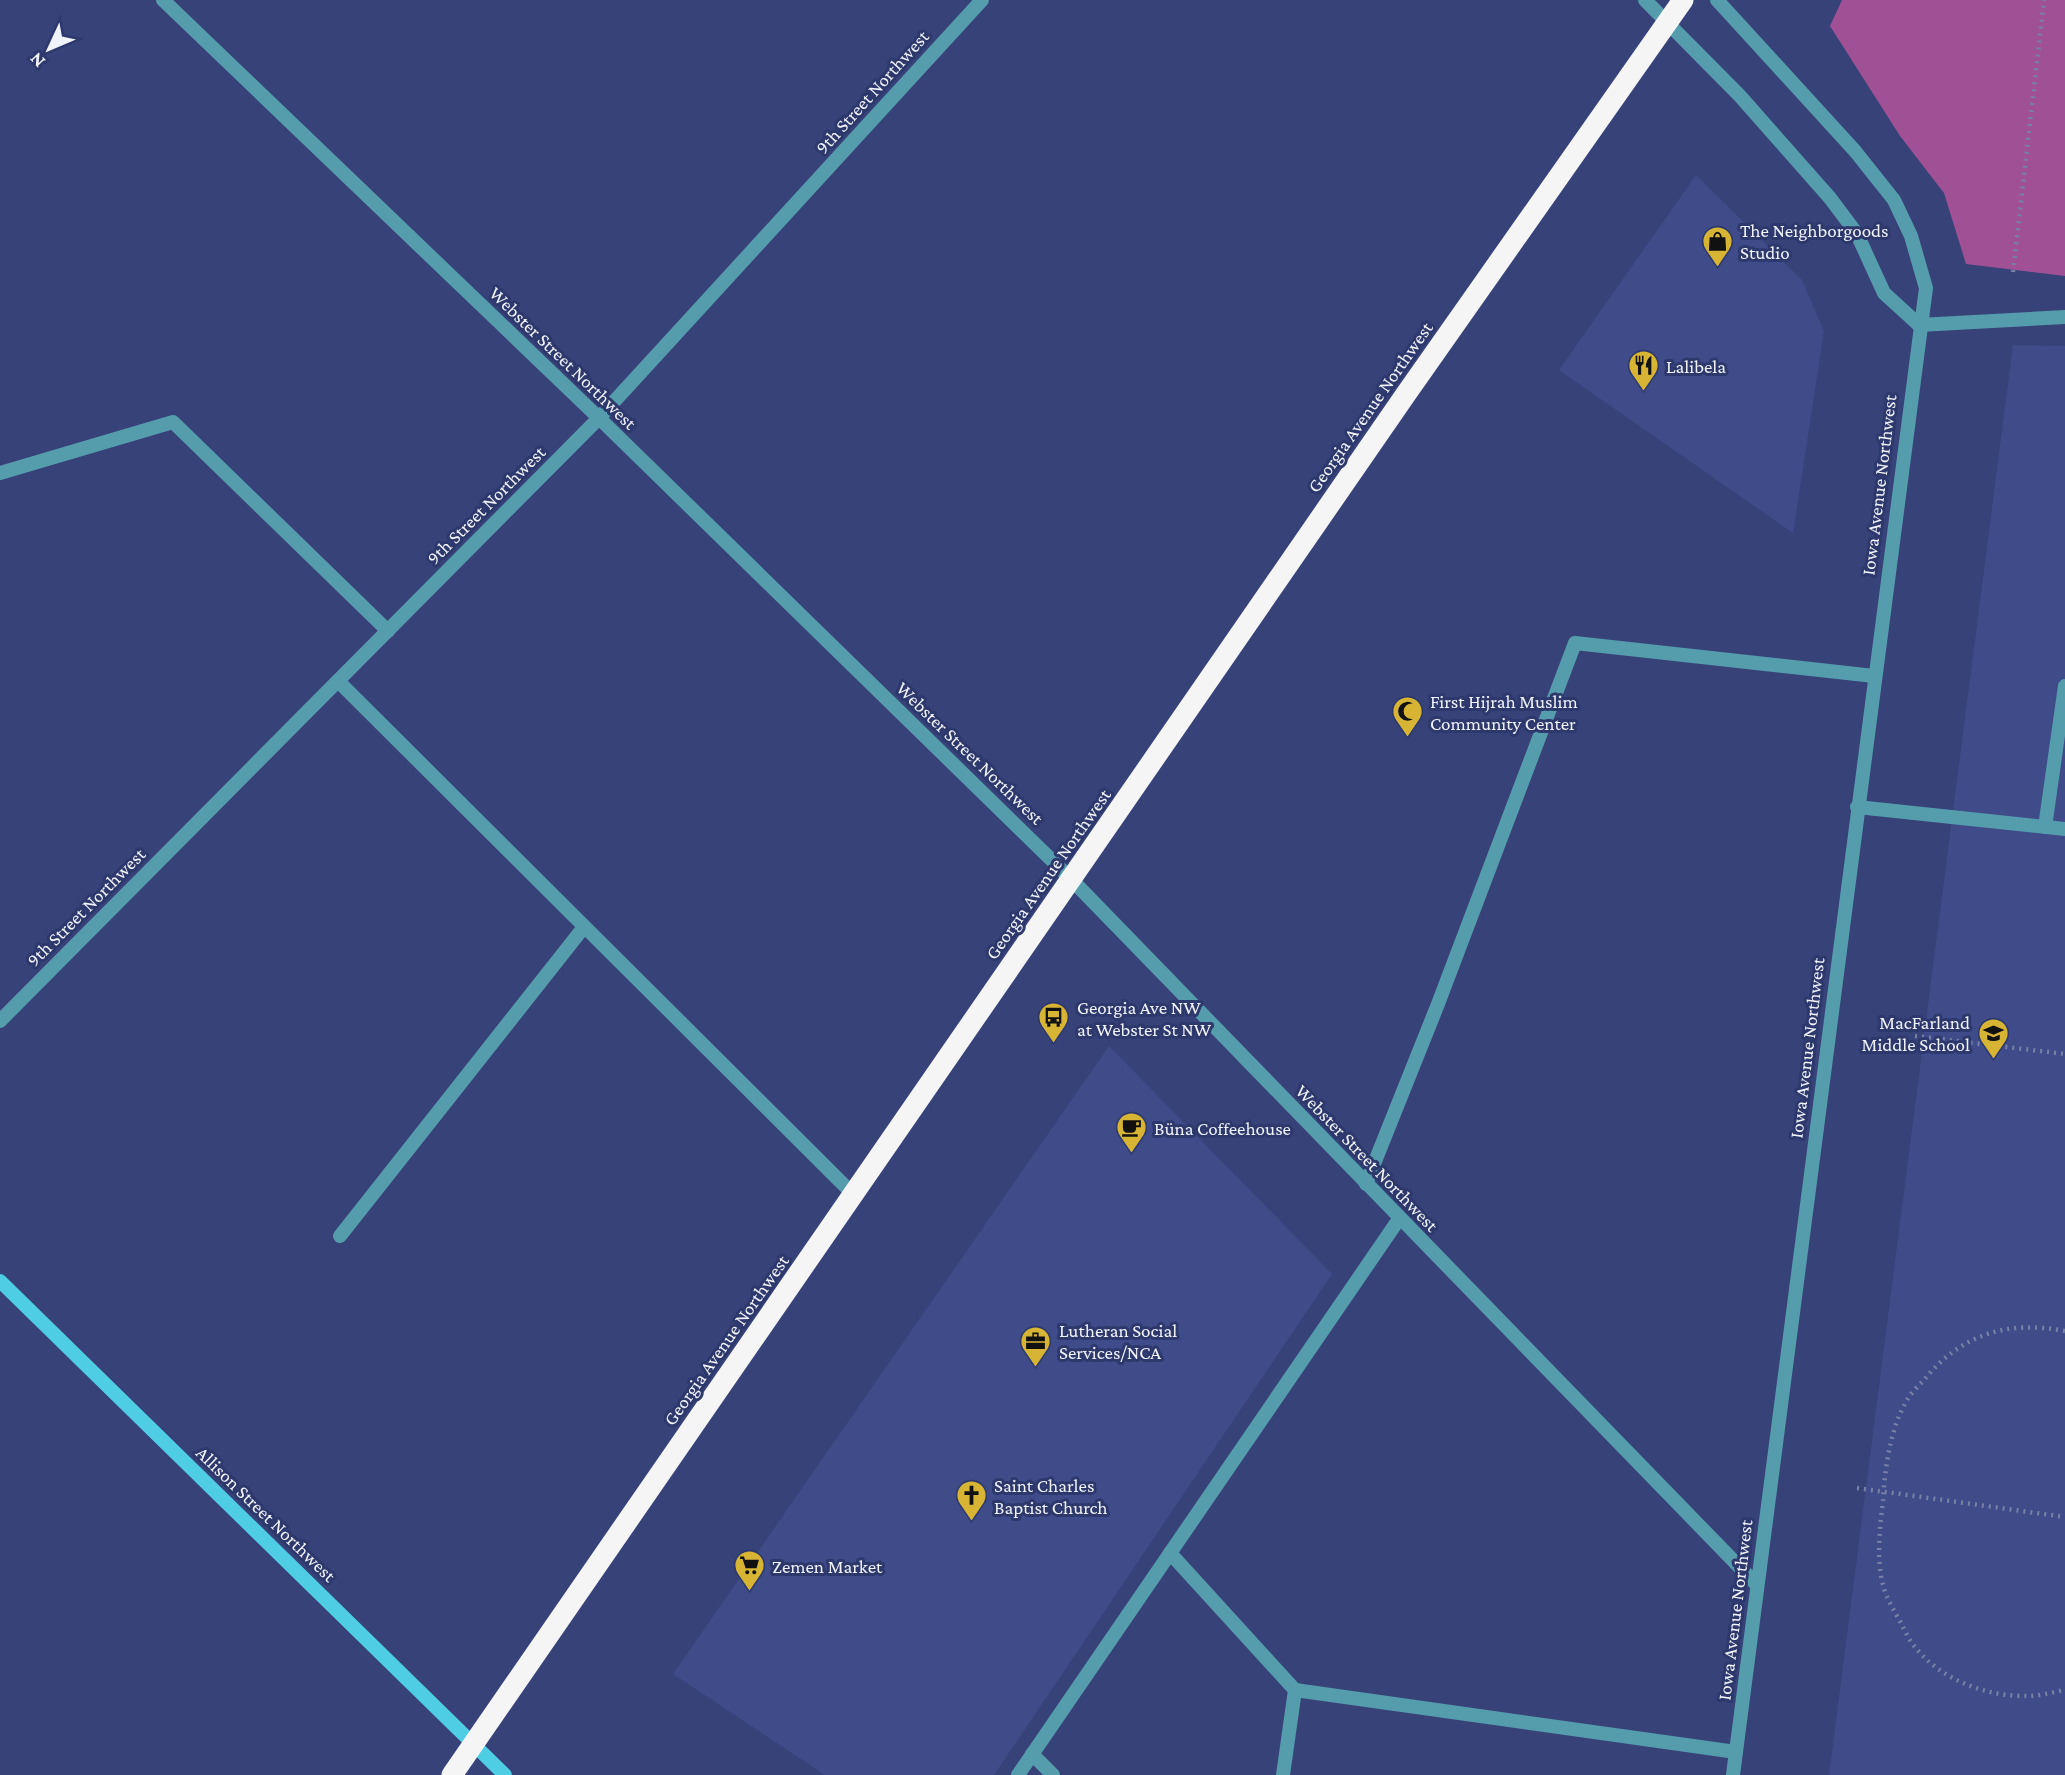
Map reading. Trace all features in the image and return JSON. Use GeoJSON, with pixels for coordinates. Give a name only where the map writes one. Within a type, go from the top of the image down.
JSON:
{"type":"FeatureCollection","features":[{"type":"Feature","properties":{"kind":"highway","name":"Georgia Avenue Northwest"},"geometry":{"type":"LineString","coordinates":[[452,1775],[1406,394],[1683,0]]}},
{"type":"Feature","properties":{"kind":"street","name":"Webster Street Northwest"},"geometry":{"type":"LineString","coordinates":[[163,0],[599,418],[1071,880],[1757,1585]]}},
{"type":"Feature","properties":{"kind":"street","name":"9th Street Northwest"},"geometry":{"type":"LineString","coordinates":[[0,1021],[599,418],[982,0]]}},
{"type":"Feature","properties":{"kind":"street"},"geometry":{"type":"LineString","coordinates":[[1646,0],[1740,96],[1830,198],[1857,234],[1884,293],[1919,325],[2065,317]]}},
{"type":"Feature","properties":{"kind":"street","name":"Iowa Avenue Northwest"},"geometry":{"type":"LineString","coordinates":[[1717,0],[1856,151],[1894,200],[1911,236],[1926,288],[1919,325],[1733,1775]]}},
{"type":"Feature","properties":{"kind":"street"},"geometry":{"type":"LineString","coordinates":[[0,473],[173,422],[388,631]]}},
{"type":"Feature","properties":{"kind":"street"},"geometry":{"type":"LineString","coordinates":[[1366,1184],[1438,1004],[1575,643],[1874,676]]}},
{"type":"Feature","properties":{"kind":"street"},"geometry":{"type":"LineString","coordinates":[[338,681],[854,1195]]}},
{"type":"Feature","properties":{"kind":"street"},"geometry":{"type":"LineString","coordinates":[[2045,827],[2065,686]]}},
{"type":"Feature","properties":{"kind":"street"},"geometry":{"type":"LineString","coordinates":[[1857,807],[2065,829]]}},
{"type":"Feature","properties":{"kind":"street"},"geometry":{"type":"LineString","coordinates":[[340,1236],[584,927]]}},
{"type":"Feature","properties":{"kind":"street"},"geometry":{"type":"LineString","coordinates":[[1018,1775],[1399,1219]]}},
{"type":"Feature","properties":{"kind":"street","name":"Allison Street Northwest"},"geometry":{"type":"LineString","coordinates":[[0,1281],[505,1775]]}},
{"type":"Feature","properties":{"kind":"street"},"geometry":{"type":"LineString","coordinates":[[1170,1553],[1295,1690],[1736,1752]]}},
{"type":"Feature","properties":{"kind":"street"},"geometry":{"type":"LineString","coordinates":[[1283,1775],[1295,1690]]}},
{"type":"Feature","properties":{"kind":"street"},"geometry":{"type":"LineString","coordinates":[[1032,1754],[1053,1775]]}},
{"type":"Feature","properties":{"kind":"path"},"geometry":{"type":"LineString","coordinates":[[2013,272],[2044,0]]}},
{"type":"Feature","properties":{"kind":"path"},"geometry":{"type":"LineString","coordinates":[[1915,1036],[2065,1054]]}},
{"type":"Feature","properties":{"kind":"path"},"geometry":{"type":"LineString","coordinates":[[2065,1331],[2038,1326],[1981,1335],[1954,1349],[1930,1373],[1906,1401],[1892,1441],[1883,1492],[1879,1538],[1883,1586],[1915,1647],[1949,1676],[1992,1693],[2029,1696],[2065,1690]]}},
{"type":"Feature","properties":{"kind":"path"},"geometry":{"type":"LineString","coordinates":[[1857,1488],[2065,1517]]}},
{"type":"Feature","properties":{"kind":"shaded area"},"geometry":{"type":"Polygon","coordinates":[[[1842,0],[2065,0],[2065,276],[1966,264],[1944,193],[1900,136],[1830,26],[1842,0]]]}},
{"type":"Feature","properties":{"kind":"shaded area"},"geometry":{"type":"Polygon","coordinates":[[[1696,175],[1802,280],[1824,331],[1793,533],[1559,370],[1696,175]]]}},
{"type":"Feature","properties":{"kind":"shaded area","name":"MacFarland Middle School"},"geometry":{"type":"Polygon","coordinates":[[[2013,345],[2065,346],[2065,1775],[1829,1775],[2013,345]]]}},
{"type":"Feature","properties":{"kind":"shaded area"},"geometry":{"type":"Polygon","coordinates":[[[1109,1046],[1332,1274],[994,1775],[825,1775],[673,1674],[1109,1046]]]}},
{"type":"Feature","properties":{"kind":"place","name":"The Neighborgoods Studio"},"geometry":{"type":"Point","coordinates":[1717,268]}},
{"type":"Feature","properties":{"kind":"place","name":"Lalibela"},"geometry":{"type":"Point","coordinates":[1643,393]}},
{"type":"Feature","properties":{"kind":"place","name":"First Hijrah Muslim Community Center"},"geometry":{"type":"Point","coordinates":[1407,739]}},
{"type":"Feature","properties":{"kind":"place","name":"Georgia Ave NW at Webster St NW"},"geometry":{"type":"Point","coordinates":[1054,1045]}},
{"type":"Feature","properties":{"kind":"place","name":"MacFarland Middle School"},"geometry":{"type":"Point","coordinates":[1993,1060]}},
{"type":"Feature","properties":{"kind":"place","name":"Büna Coffeehouse"},"geometry":{"type":"Point","coordinates":[1131,1155]}},
{"type":"Feature","properties":{"kind":"place","name":"Lutheran Social Services/NCA"},"geometry":{"type":"Point","coordinates":[1036,1368]}},
{"type":"Feature","properties":{"kind":"place","name":"Saint Charles Baptist Church"},"geometry":{"type":"Point","coordinates":[971,1523]}},
{"type":"Feature","properties":{"kind":"place","name":"Zemen Market"},"geometry":{"type":"Point","coordinates":[749,1593]}}]}
